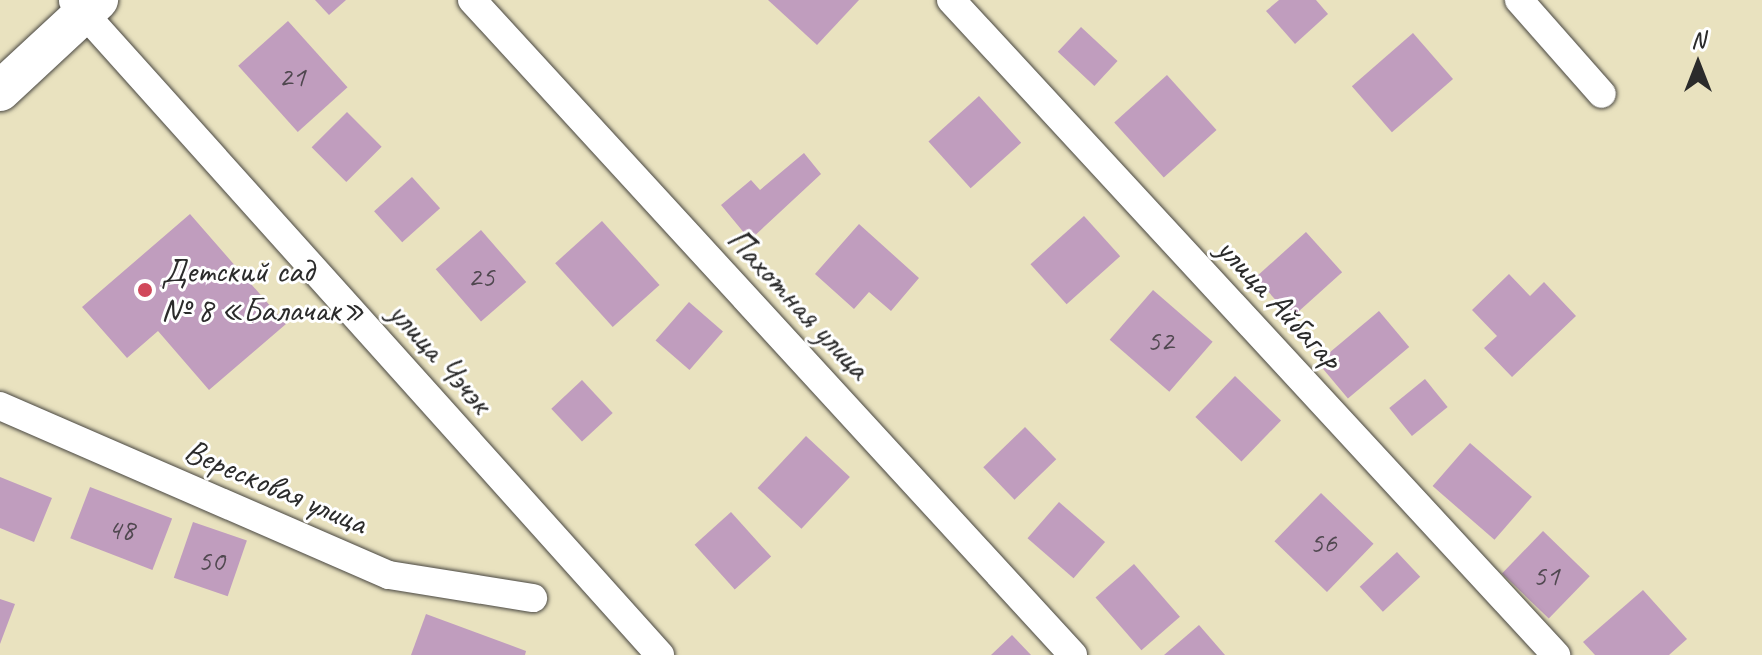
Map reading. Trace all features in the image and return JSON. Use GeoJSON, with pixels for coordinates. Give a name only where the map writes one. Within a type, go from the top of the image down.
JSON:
{"type":"FeatureCollection","features":[{"type":"Feature","properties":{"kind":"street","name":"Пахотная улица"},"geometry":{"type":"LineString","coordinates":[[472,0],[1073,655]]}},
{"type":"Feature","properties":{"kind":"street","name":"улица Айбагар"},"geometry":{"type":"LineString","coordinates":[[951,0],[1556,655]]}},
{"type":"Feature","properties":{"kind":"street"},"geometry":{"type":"LineString","coordinates":[[1519,0],[1602,94]]}},
{"type":"Feature","properties":{"kind":"street"},"geometry":{"type":"LineString","coordinates":[[0,91],[85,4]]}},
{"type":"Feature","properties":{"kind":"street","name":"улица Чэчэк"},"geometry":{"type":"LineString","coordinates":[[85,4],[660,655]]}},
{"type":"Feature","properties":{"kind":"street","name":"Вересковая улица"},"geometry":{"type":"LineString","coordinates":[[0,406],[389,575],[533,598]]}},
{"type":"Feature","properties":{"kind":"building"},"geometry":{"type":"Polygon","coordinates":[[[315,0],[346,0],[329,15],[315,0]]]}},
{"type":"Feature","properties":{"kind":"building"},"geometry":{"type":"Polygon","coordinates":[[[768,0],[859,0],[817,45],[768,0]]]}},
{"type":"Feature","properties":{"kind":"building"},"geometry":{"type":"Polygon","coordinates":[[[1279,0],[1316,0],[1328,14],[1295,44],[1266,11],[1279,0]]]}},
{"type":"Feature","properties":{"kind":"building"},"geometry":{"type":"Polygon","coordinates":[[[288,21],[348,87],[298,132],[238,66],[288,21]]]}},
{"type":"Feature","properties":{"kind":"building"},"geometry":{"type":"Polygon","coordinates":[[[1081,27],[1118,61],[1094,86],[1058,52],[1081,27]]]}},
{"type":"Feature","properties":{"kind":"building"},"geometry":{"type":"Polygon","coordinates":[[[1413,33],[1453,79],[1392,132],[1352,86],[1413,33]]]}},
{"type":"Feature","properties":{"kind":"building"},"geometry":{"type":"Polygon","coordinates":[[[1167,75],[1217,130],[1164,178],[1114,123],[1167,75]]]}},
{"type":"Feature","properties":{"kind":"building"},"geometry":{"type":"Polygon","coordinates":[[[979,96],[1021,143],[971,188],[928,142],[979,96]]]}},
{"type":"Feature","properties":{"kind":"building"},"geometry":{"type":"Polygon","coordinates":[[[347,112],[382,147],[346,182],[312,147],[347,112]]]}},
{"type":"Feature","properties":{"kind":"building"},"geometry":{"type":"Polygon","coordinates":[[[804,153],[821,174],[750,240],[721,205],[751,180],[760,190],[804,153]]]}},
{"type":"Feature","properties":{"kind":"building"},"geometry":{"type":"Polygon","coordinates":[[[412,177],[440,208],[402,242],[374,211],[412,177]]]}},
{"type":"Feature","properties":{"kind":"building"},"geometry":{"type":"Polygon","coordinates":[[[190,214],[286,324],[209,390],[158,331],[127,358],[82,307],[190,214]]]}},
{"type":"Feature","properties":{"kind":"building"},"geometry":{"type":"Polygon","coordinates":[[[1084,216],[1120,256],[1067,304],[1030,264],[1084,216]]]}},
{"type":"Feature","properties":{"kind":"building"},"geometry":{"type":"Polygon","coordinates":[[[602,221],[660,285],[613,327],[555,263],[602,221]]]}},
{"type":"Feature","properties":{"kind":"building"},"geometry":{"type":"Polygon","coordinates":[[[859,224],[919,278],[891,311],[869,292],[854,309],[815,274],[859,224]]]}},
{"type":"Feature","properties":{"kind":"building"},"geometry":{"type":"Polygon","coordinates":[[[481,230],[526,282],[481,321],[436,269],[481,230]]]}},
{"type":"Feature","properties":{"kind":"building"},"geometry":{"type":"Polygon","coordinates":[[[1306,232],[1342,272],[1292,318],[1255,278],[1306,232]]]}},
{"type":"Feature","properties":{"kind":"building"},"geometry":{"type":"Polygon","coordinates":[[[1509,274],[1530,296],[1544,282],[1576,316],[1512,377],[1484,348],[1497,336],[1472,310],[1509,274]]]}},
{"type":"Feature","properties":{"kind":"building"},"geometry":{"type":"Polygon","coordinates":[[[1153,290],[1213,342],[1169,392],[1110,340],[1153,290]]]}},
{"type":"Feature","properties":{"kind":"building"},"geometry":{"type":"Polygon","coordinates":[[[689,302],[723,332],[690,370],[656,340],[689,302]]]}},
{"type":"Feature","properties":{"kind":"building"},"geometry":{"type":"Polygon","coordinates":[[[1379,311],[1409,347],[1348,398],[1318,362],[1379,311]]]}},
{"type":"Feature","properties":{"kind":"building"},"geometry":{"type":"Polygon","coordinates":[[[1235,376],[1281,420],[1241,461],[1195,417],[1235,376]]]}},
{"type":"Feature","properties":{"kind":"building"},"geometry":{"type":"Polygon","coordinates":[[[1425,379],[1448,407],[1412,436],[1389,408],[1425,379]]]}},
{"type":"Feature","properties":{"kind":"building"},"geometry":{"type":"Polygon","coordinates":[[[582,380],[613,413],[582,442],[551,409],[582,380]]]}},
{"type":"Feature","properties":{"kind":"building"},"geometry":{"type":"Polygon","coordinates":[[[1025,427],[1056,459],[1015,500],[983,467],[1025,427]]]}},
{"type":"Feature","properties":{"kind":"building"},"geometry":{"type":"Polygon","coordinates":[[[806,436],[850,477],[801,529],[758,488],[806,436]]]}},
{"type":"Feature","properties":{"kind":"building"},"geometry":{"type":"Polygon","coordinates":[[[1470,443],[1532,497],[1494,540],[1433,486],[1470,443]]]}},
{"type":"Feature","properties":{"kind":"building"},"geometry":{"type":"Polygon","coordinates":[[[0,477],[52,498],[34,542],[0,528],[0,477]]]}},
{"type":"Feature","properties":{"kind":"building"},"geometry":{"type":"Polygon","coordinates":[[[90,487],[172,519],[152,570],[70,538],[90,487]]]}},
{"type":"Feature","properties":{"kind":"building"},"geometry":{"type":"Polygon","coordinates":[[[1321,493],[1374,544],[1327,592],[1274,541],[1321,493]]]}},
{"type":"Feature","properties":{"kind":"building"},"geometry":{"type":"Polygon","coordinates":[[[1059,502],[1105,542],[1074,578],[1028,538],[1059,502]]]}},
{"type":"Feature","properties":{"kind":"building"},"geometry":{"type":"Polygon","coordinates":[[[731,512],[771,557],[735,589],[695,545],[731,512]]]}},
{"type":"Feature","properties":{"kind":"building"},"geometry":{"type":"Polygon","coordinates":[[[193,522],[247,541],[228,596],[174,578],[193,522]]]}},
{"type":"Feature","properties":{"kind":"building"},"geometry":{"type":"Polygon","coordinates":[[[1543,531],[1590,576],[1549,619],[1502,573],[1543,531]]]}},
{"type":"Feature","properties":{"kind":"building"},"geometry":{"type":"Polygon","coordinates":[[[1397,552],[1420,577],[1383,612],[1360,587],[1397,552]]]}},
{"type":"Feature","properties":{"kind":"building"},"geometry":{"type":"Polygon","coordinates":[[[1134,564],[1180,617],[1141,650],[1096,597],[1134,564]]]}},
{"type":"Feature","properties":{"kind":"building"},"geometry":{"type":"Polygon","coordinates":[[[1643,590],[1687,639],[1669,655],[1595,655],[1583,642],[1643,590]]]}},
{"type":"Feature","properties":{"kind":"building"},"geometry":{"type":"Polygon","coordinates":[[[0,599],[15,604],[0,644],[0,599]]]}},
{"type":"Feature","properties":{"kind":"building"},"geometry":{"type":"Polygon","coordinates":[[[426,614],[526,651],[525,655],[411,655],[426,614]]]}},
{"type":"Feature","properties":{"kind":"building"},"geometry":{"type":"Polygon","coordinates":[[[1199,625],[1225,655],[1164,655],[1199,625]]]}},
{"type":"Feature","properties":{"kind":"building"},"geometry":{"type":"Polygon","coordinates":[[[1012,635],[1031,655],[991,655],[1012,635]]]}},
{"type":"Feature","properties":{"kind":"place","name":"Детский сад № 8 «Балачак»"},"geometry":{"type":"Point","coordinates":[145,290]}}]}
